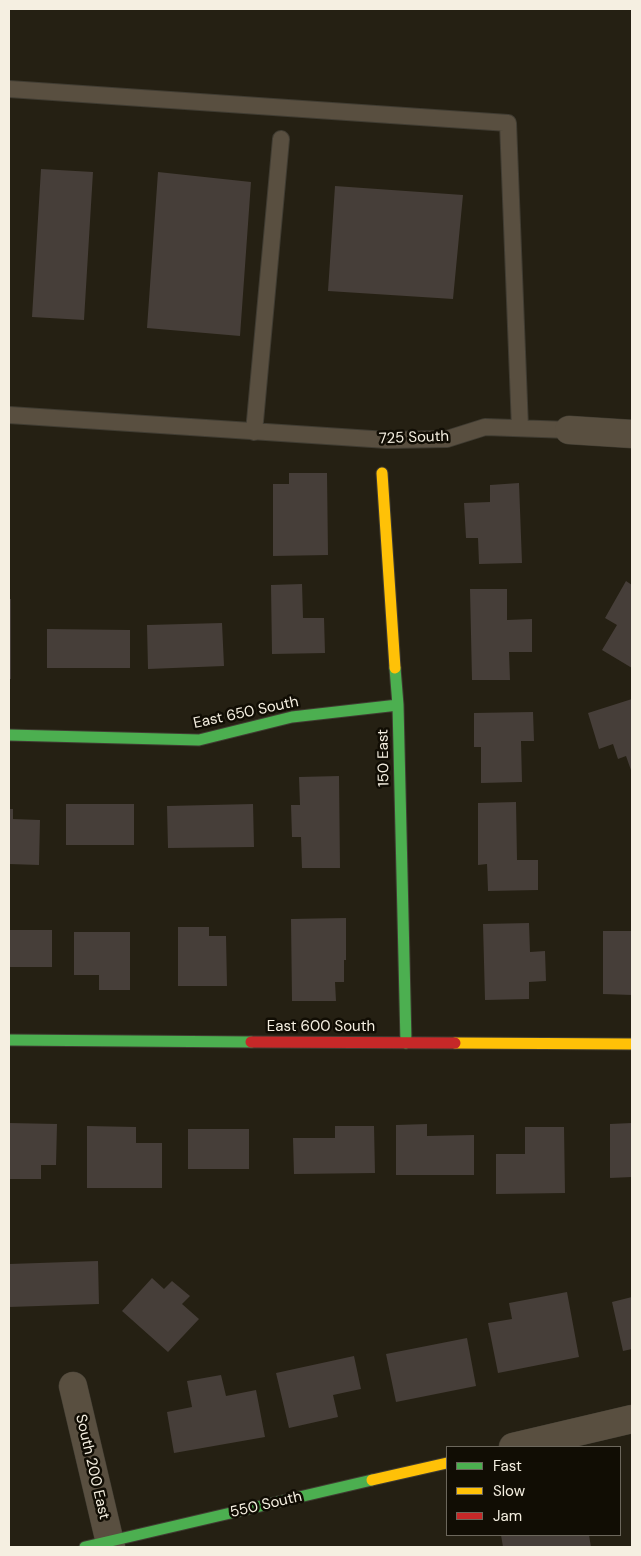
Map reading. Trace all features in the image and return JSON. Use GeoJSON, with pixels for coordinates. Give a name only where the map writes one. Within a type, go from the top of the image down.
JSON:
{"type":"FeatureCollection","features":[{"type":"Feature","properties":{"kind":"street","name":"725 South"},"geometry":{"type":"LineString","coordinates":[[570,430],[632,434]]}},
{"type":"Feature","properties":{"kind":"street","name":"150 East"},"geometry":{"type":"LineString","coordinates":[[382,473],[398,705],[406,1042]]}},
{"type":"Feature","properties":{"kind":"street","name":"East 650 South"},"geometry":{"type":"LineString","coordinates":[[9,735],[199,740],[292,717],[398,705]]}},
{"type":"Feature","properties":{"kind":"street","name":"East 600 South"},"geometry":{"type":"LineString","coordinates":[[9,1040],[632,1044]]}},
{"type":"Feature","properties":{"kind":"street","name":"South 200 East"},"geometry":{"type":"LineString","coordinates":[[73,1386],[102,1545]]}},
{"type":"Feature","properties":{"kind":"street"},"geometry":{"type":"LineString","coordinates":[[516,1446],[632,1419]]}},
{"type":"Feature","properties":{"kind":"street","name":"550 South"},"geometry":{"type":"LineString","coordinates":[[102,1545],[446,1463]]}},
{"type":"Feature","properties":{"kind":"lane"},"geometry":{"type":"LineString","coordinates":[[9,89],[508,123],[520,428]]}},
{"type":"Feature","properties":{"kind":"lane"},"geometry":{"type":"LineString","coordinates":[[254,432],[281,139]]}},
{"type":"Feature","properties":{"kind":"lane","name":"725 South"},"geometry":{"type":"LineString","coordinates":[[9,415],[387,440],[447,439],[486,427],[570,430]]}},
{"type":"Feature","properties":{"kind":"building"},"geometry":{"type":"Polygon","coordinates":[[[41,169],[93,172],[84,320],[32,317],[41,169]]]}},
{"type":"Feature","properties":{"kind":"building"},"geometry":{"type":"Polygon","coordinates":[[[158,172],[251,182],[240,336],[147,328],[158,172]]]}},
{"type":"Feature","properties":{"kind":"building"},"geometry":{"type":"Polygon","coordinates":[[[335,186],[463,195],[453,299],[328,291],[335,186]]]}},
{"type":"Feature","properties":{"kind":"building"},"geometry":{"type":"Polygon","coordinates":[[[289,473],[327,473],[328,555],[273,556],[273,484],[289,484],[289,473]]]}},
{"type":"Feature","properties":{"kind":"building"},"geometry":{"type":"Polygon","coordinates":[[[519,483],[522,563],[479,564],[478,538],[466,538],[464,503],[490,502],[490,485],[519,483]]]}},
{"type":"Feature","properties":{"kind":"building"},"geometry":{"type":"Polygon","coordinates":[[[626,581],[632,585],[632,668],[602,650],[617,625],[605,618],[626,581]]]}},
{"type":"Feature","properties":{"kind":"building"},"geometry":{"type":"Polygon","coordinates":[[[302,584],[303,618],[324,618],[325,653],[272,654],[271,585],[302,584]]]}},
{"type":"Feature","properties":{"kind":"building"},"geometry":{"type":"Polygon","coordinates":[[[470,589],[507,589],[507,620],[532,619],[532,652],[509,652],[510,680],[472,680],[470,589]]]}},
{"type":"Feature","properties":{"kind":"building"},"geometry":{"type":"Polygon","coordinates":[[[9,599],[11,599],[11,679],[9,679],[9,599]]]}},
{"type":"Feature","properties":{"kind":"building"},"geometry":{"type":"Polygon","coordinates":[[[222,623],[224,666],[148,669],[147,625],[222,623]]]}},
{"type":"Feature","properties":{"kind":"building"},"geometry":{"type":"Polygon","coordinates":[[[47,629],[130,630],[130,668],[47,668],[47,629]]]}},
{"type":"Feature","properties":{"kind":"building"},"geometry":{"type":"Polygon","coordinates":[[[632,699],[632,773],[626,756],[618,759],[613,744],[599,749],[588,713],[632,699]]]}},
{"type":"Feature","properties":{"kind":"building"},"geometry":{"type":"Polygon","coordinates":[[[533,712],[534,741],[521,741],[522,782],[481,783],[481,747],[474,747],[474,713],[533,712]]]}},
{"type":"Feature","properties":{"kind":"building"},"geometry":{"type":"Polygon","coordinates":[[[339,776],[340,868],[302,868],[301,837],[292,837],[291,805],[300,805],[299,777],[339,776]]]}},
{"type":"Feature","properties":{"kind":"building"},"geometry":{"type":"Polygon","coordinates":[[[516,802],[517,860],[538,860],[538,890],[488,891],[487,864],[478,865],[478,803],[516,802]]]}},
{"type":"Feature","properties":{"kind":"building"},"geometry":{"type":"Polygon","coordinates":[[[66,804],[134,804],[134,845],[66,845],[66,804]]]}},
{"type":"Feature","properties":{"kind":"building"},"geometry":{"type":"Polygon","coordinates":[[[253,804],[254,847],[168,848],[167,806],[253,804]]]}},
{"type":"Feature","properties":{"kind":"building"},"geometry":{"type":"Polygon","coordinates":[[[9,809],[13,809],[13,819],[40,820],[39,865],[9,864],[9,809]]]}},
{"type":"Feature","properties":{"kind":"building"},"geometry":{"type":"Polygon","coordinates":[[[346,918],[344,982],[335,982],[336,1001],[292,1001],[291,919],[346,918]]]}},
{"type":"Feature","properties":{"kind":"building"},"geometry":{"type":"Polygon","coordinates":[[[529,923],[530,952],[545,951],[546,981],[529,982],[529,999],[485,1000],[483,924],[529,923]]]}},
{"type":"Feature","properties":{"kind":"building"},"geometry":{"type":"Polygon","coordinates":[[[178,927],[209,927],[209,936],[226,936],[227,986],[178,986],[178,927]]]}},
{"type":"Feature","properties":{"kind":"building"},"geometry":{"type":"Polygon","coordinates":[[[9,930],[52,930],[52,967],[9,967],[9,930]]]}},
{"type":"Feature","properties":{"kind":"building"},"geometry":{"type":"Polygon","coordinates":[[[603,931],[632,931],[632,995],[603,994],[603,931]]]}},
{"type":"Feature","properties":{"kind":"building"},"geometry":{"type":"Polygon","coordinates":[[[74,932],[130,932],[130,990],[99,990],[99,975],[74,975],[74,932]]]}},
{"type":"Feature","properties":{"kind":"building"},"geometry":{"type":"Polygon","coordinates":[[[9,1123],[57,1124],[56,1165],[41,1165],[41,1179],[9,1179],[9,1123]]]}},
{"type":"Feature","properties":{"kind":"building"},"geometry":{"type":"Polygon","coordinates":[[[632,1123],[632,1177],[610,1178],[610,1124],[632,1123]]]}},
{"type":"Feature","properties":{"kind":"building"},"geometry":{"type":"Polygon","coordinates":[[[427,1124],[427,1136],[474,1135],[474,1175],[396,1175],[396,1125],[427,1124]]]}},
{"type":"Feature","properties":{"kind":"building"},"geometry":{"type":"Polygon","coordinates":[[[87,1126],[136,1127],[136,1143],[162,1143],[162,1188],[87,1188],[87,1126]]]}},
{"type":"Feature","properties":{"kind":"building"},"geometry":{"type":"Polygon","coordinates":[[[335,1126],[374,1126],[375,1173],[294,1174],[293,1138],[335,1138],[335,1126]]]}},
{"type":"Feature","properties":{"kind":"building"},"geometry":{"type":"Polygon","coordinates":[[[525,1127],[564,1127],[565,1193],[496,1194],[496,1154],[525,1154],[525,1127]]]}},
{"type":"Feature","properties":{"kind":"building"},"geometry":{"type":"Polygon","coordinates":[[[188,1129],[249,1129],[249,1169],[188,1169],[188,1129]]]}},
{"type":"Feature","properties":{"kind":"building"},"geometry":{"type":"Polygon","coordinates":[[[98,1261],[99,1304],[9,1307],[9,1264],[98,1261]]]}},
{"type":"Feature","properties":{"kind":"building"},"geometry":{"type":"Polygon","coordinates":[[[152,1278],[164,1289],[172,1281],[190,1296],[182,1304],[199,1319],[168,1352],[122,1311],[152,1278]]]}},
{"type":"Feature","properties":{"kind":"building"},"geometry":{"type":"Polygon","coordinates":[[[567,1292],[579,1357],[498,1373],[488,1323],[512,1319],[509,1303],[567,1292]]]}},
{"type":"Feature","properties":{"kind":"building"},"geometry":{"type":"Polygon","coordinates":[[[632,1297],[632,1349],[623,1351],[612,1302],[632,1297]]]}},
{"type":"Feature","properties":{"kind":"building"},"geometry":{"type":"Polygon","coordinates":[[[467,1338],[476,1386],[396,1402],[386,1354],[467,1338]]]}},
{"type":"Feature","properties":{"kind":"building"},"geometry":{"type":"Polygon","coordinates":[[[354,1356],[361,1389],[333,1395],[338,1417],[289,1428],[276,1373],[354,1356]]]}},
{"type":"Feature","properties":{"kind":"building"},"geometry":{"type":"Polygon","coordinates":[[[221,1375],[226,1396],[256,1390],[265,1437],[174,1453],[167,1412],[192,1407],[187,1381],[221,1375]]]}},
{"type":"Feature","properties":{"kind":"building"},"geometry":{"type":"Polygon","coordinates":[[[501,1536],[589,1536],[591,1547],[503,1547],[501,1536]]]}},
{"type":"Feature","properties":{"kind":"traffic: fast"},"geometry":{"type":"LineString","coordinates":[[395,668],[398,705],[406,1043]]}},
{"type":"Feature","properties":{"kind":"traffic: fast"},"geometry":{"type":"LineString","coordinates":[[9,735],[199,740],[292,717],[398,705]]}},
{"type":"Feature","properties":{"kind":"traffic: fast"},"geometry":{"type":"LineString","coordinates":[[9,1040],[251,1042]]}},
{"type":"Feature","properties":{"kind":"traffic: fast"},"geometry":{"type":"LineString","coordinates":[[85,1547],[372,1480]]}},
{"type":"Feature","properties":{"kind":"traffic: slow"},"geometry":{"type":"LineString","coordinates":[[382,473],[395,668]]}},
{"type":"Feature","properties":{"kind":"traffic: slow"},"geometry":{"type":"LineString","coordinates":[[455,1043],[632,1044]]}},
{"type":"Feature","properties":{"kind":"traffic: slow"},"geometry":{"type":"LineString","coordinates":[[372,1480],[446,1463]]}},
{"type":"Feature","properties":{"kind":"traffic: jam"},"geometry":{"type":"LineString","coordinates":[[251,1042],[455,1043]]}}]}
